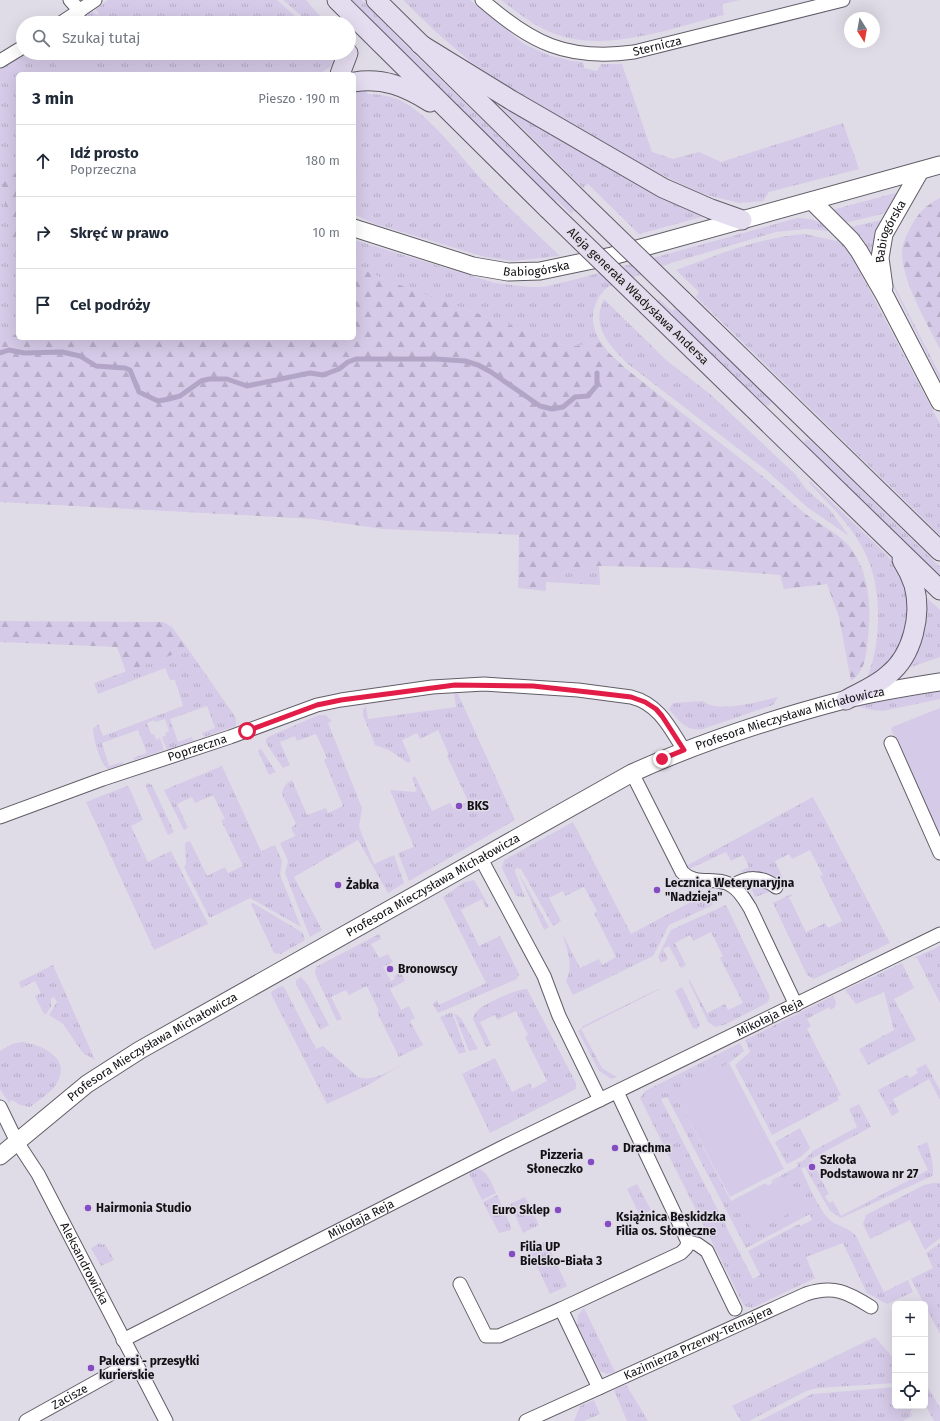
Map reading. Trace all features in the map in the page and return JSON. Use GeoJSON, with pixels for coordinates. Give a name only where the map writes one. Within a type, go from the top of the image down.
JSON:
{"type":"FeatureCollection","features":[{"type":"Feature","properties":{"kind":"main road"},"geometry":{"type":"LineString","coordinates":[[329,0],[337,16]]}},
{"type":"Feature","properties":{"kind":"main road","name":"Aleja generała Władysława Andersa"},"geometry":{"type":"LineString","coordinates":[[338,0],[354,16]]}},
{"type":"Feature","properties":{"kind":"main road"},"geometry":{"type":"LineString","coordinates":[[376,0],[582,203],[940,551]]}},
{"type":"Feature","properties":{"kind":"main road","name":"Aleja generała Władysława Andersa"},"geometry":{"type":"LineString","coordinates":[[356,18],[648,306],[940,590]]}},
{"type":"Feature","properties":{"kind":"main road"},"geometry":{"type":"LineString","coordinates":[[420,44],[511,100],[663,188],[711,210],[742,220]]}},
{"type":"Feature","properties":{"kind":"main road"},"geometry":{"type":"LineString","coordinates":[[341,72],[345,60]]}},
{"type":"Feature","properties":{"kind":"main road"},"geometry":{"type":"LineString","coordinates":[[356,82],[374,81],[397,84],[424,99],[471,132]]}},
{"type":"Feature","properties":{"kind":"main road"},"geometry":{"type":"LineString","coordinates":[[846,700],[889,675],[905,657],[910,644],[916,616],[915,594],[910,574],[896,548]]}},
{"type":"Feature","properties":{"kind":"street"},"geometry":{"type":"LineString","coordinates":[[70,0],[80,11]]}},
{"type":"Feature","properties":{"kind":"street"},"geometry":{"type":"LineString","coordinates":[[72,16],[96,0]]}},
{"type":"Feature","properties":{"kind":"street","name":"Sternicza"},"geometry":{"type":"LineString","coordinates":[[482,0],[511,24],[540,41],[567,52],[602,55],[634,52],[843,0]]}},
{"type":"Feature","properties":{"kind":"street"},"geometry":{"type":"LineString","coordinates":[[0,61],[16,51]]}},
{"type":"Feature","properties":{"kind":"street","name":"Babiogórska"},"geometry":{"type":"LineString","coordinates":[[356,229],[473,266],[496,270],[525,272],[555,269],[612,256],[940,165]]}},
{"type":"Feature","properties":{"kind":"street","name":"Babiogórska"},"geometry":{"type":"LineString","coordinates":[[885,296],[880,258],[884,234],[920,171]]}},
{"type":"Feature","properties":{"kind":"street","name":"Babiogórska"},"geometry":{"type":"LineString","coordinates":[[812,201],[851,240],[885,296],[940,402]]}},
{"type":"Feature","properties":{"kind":"street","name":"Profesora Mieczysława Michałowicza"},"geometry":{"type":"LineString","coordinates":[[902,688],[940,670]]}},
{"type":"Feature","properties":{"kind":"street","name":"Profesora Mieczysława Michałowicza"},"geometry":{"type":"LineString","coordinates":[[0,1156],[87,1084],[133,1054],[480,857],[632,773],[684,750],[775,720],[846,700],[902,688],[940,682]]}},
{"type":"Feature","properties":{"kind":"street","name":"Poprzeczna"},"geometry":{"type":"LineString","coordinates":[[0,817],[103,779],[230,737],[317,705],[432,687],[484,684],[533,686],[631,697],[645,702],[656,709],[684,750]]}},
{"type":"Feature","properties":{"kind":"street"},"geometry":{"type":"LineString","coordinates":[[891,743],[940,853]]}},
{"type":"Feature","properties":{"kind":"street"},"geometry":{"type":"LineString","coordinates":[[632,773],[682,872],[687,878],[727,883],[733,886],[750,908],[796,1005]]}},
{"type":"Feature","properties":{"kind":"street"},"geometry":{"type":"LineString","coordinates":[[480,857],[544,976],[559,1016],[600,1100]]}},
{"type":"Feature","properties":{"kind":"street"},"geometry":{"type":"LineString","coordinates":[[733,886],[746,878],[753,878],[767,882],[776,887]]}},
{"type":"Feature","properties":{"kind":"street","name":"Mikołaja Reja"},"geometry":{"type":"LineString","coordinates":[[123,1340],[483,1158],[940,934]]}},
{"type":"Feature","properties":{"kind":"street"},"geometry":{"type":"LineString","coordinates":[[460,1284],[486,1336],[499,1336],[681,1253],[686,1248],[688,1242],[617,1092]]}},
{"type":"Feature","properties":{"kind":"street","name":"Aleksandrowicka"},"geometry":{"type":"LineString","coordinates":[[0,1107],[17,1142],[38,1174],[166,1421]]}},
{"type":"Feature","properties":{"kind":"street"},"geometry":{"type":"LineString","coordinates":[[688,1242],[697,1244],[707,1251],[735,1309]]}},
{"type":"Feature","properties":{"kind":"street","name":"Kazimierza Przerwy-Tetmajera"},"geometry":{"type":"LineString","coordinates":[[526,1421],[806,1294],[818,1290],[838,1290],[871,1307]]}},
{"type":"Feature","properties":{"kind":"street"},"geometry":{"type":"LineString","coordinates":[[561,1309],[599,1388]]}},
{"type":"Feature","properties":{"kind":"street","name":"Zacisze"},"geometry":{"type":"LineString","coordinates":[[26,1421],[134,1361]]}},
{"type":"Feature","properties":{"kind":"green space"},"geometry":{"type":"Polygon","coordinates":[[[108,0],[277,0],[295,16],[84,16],[92,11],[97,15],[99,13],[95,9],[108,0]]]}},
{"type":"Feature","properties":{"kind":"green space"},"geometry":{"type":"Polygon","coordinates":[[[283,0],[306,0],[320,16],[302,16],[283,0]]]}},
{"type":"Feature","properties":{"kind":"green space"},"geometry":{"type":"Polygon","coordinates":[[[352,0],[362,0],[403,43],[575,210],[571,214],[557,200],[555,202],[352,0]]]}},
{"type":"Feature","properties":{"kind":"green space"},"geometry":{"type":"Polygon","coordinates":[[[403,0],[470,0],[524,44],[548,55],[583,62],[584,68],[597,71],[601,64],[622,64],[652,152],[673,159],[699,152],[721,162],[843,123],[859,169],[769,192],[763,201],[739,203],[700,193],[652,170],[525,98],[472,63],[436,32],[403,0]]]}},
{"type":"Feature","properties":{"kind":"green space"},"geometry":{"type":"Polygon","coordinates":[[[501,0],[740,0],[722,4],[724,15],[637,37],[592,41],[570,38],[543,29],[530,22],[501,0]]]}},
{"type":"Feature","properties":{"kind":"green space"},"geometry":{"type":"Polygon","coordinates":[[[16,59],[336,60],[332,66],[322,72],[16,72],[16,174],[11,168],[10,237],[16,254],[16,335],[0,332],[0,69],[16,59]]]}},
{"type":"Feature","properties":{"kind":"green space"},"geometry":{"type":"Polygon","coordinates":[[[84,60],[92,72],[60,72],[53,61],[84,60]]]}},
{"type":"Feature","properties":{"kind":"green space"},"geometry":{"type":"Polygon","coordinates":[[[367,89],[367,94],[384,95],[395,98],[410,106],[420,114],[440,132],[476,174],[560,256],[513,261],[485,257],[372,223],[356,215],[356,91],[367,89]]]}},
{"type":"Feature","properties":{"kind":"green space"},"geometry":{"type":"Polygon","coordinates":[[[502,106],[654,193],[705,216],[639,234],[588,184],[583,188],[502,108],[502,106]]]}},
{"type":"Feature","properties":{"kind":"green space"},"geometry":{"type":"Polygon","coordinates":[[[11,167],[16,174],[16,254],[10,237],[1,173],[11,167]]]}},
{"type":"Feature","properties":{"kind":"green space"},"geometry":{"type":"Polygon","coordinates":[[[895,193],[897,196],[886,213],[845,223],[832,210],[895,193]]]}},
{"type":"Feature","properties":{"kind":"green space"},"geometry":{"type":"Polygon","coordinates":[[[940,198],[940,349],[914,298],[904,269],[902,256],[905,239],[915,219],[932,202],[940,198]]]}},
{"type":"Feature","properties":{"kind":"green space"},"geometry":{"type":"Polygon","coordinates":[[[797,218],[816,221],[831,231],[806,229],[776,232],[671,263],[608,287],[598,299],[593,313],[594,328],[601,342],[569,347],[389,281],[356,267],[356,241],[495,283],[543,287],[797,218]]]}},
{"type":"Feature","properties":{"kind":"green space"},"geometry":{"type":"Polygon","coordinates":[[[882,220],[871,257],[850,227],[882,220]]]}},
{"type":"Feature","properties":{"kind":"green space"},"geometry":{"type":"Polygon","coordinates":[[[805,234],[836,241],[839,239],[849,251],[940,424],[940,535],[696,297],[699,292],[676,270],[756,243],[805,234]]]}},
{"type":"Feature","properties":{"kind":"green space"},"geometry":{"type":"Polygon","coordinates":[[[889,252],[890,270],[894,285],[940,375],[940,380],[893,286],[888,263],[889,252]]]}},
{"type":"Feature","properties":{"kind":"green space"},"geometry":{"type":"Polygon","coordinates":[[[356,267],[389,281],[569,347],[601,342],[608,352],[625,368],[761,475],[808,516],[837,535],[849,546],[854,553],[863,573],[868,594],[869,627],[867,650],[864,662],[860,672],[851,681],[839,617],[827,584],[784,589],[780,575],[692,568],[599,566],[570,569],[546,582],[546,591],[518,588],[519,535],[382,529],[314,519],[0,502],[0,332],[16,335],[16,340],[356,340],[356,267]]]}},
{"type":"Feature","properties":{"kind":"green space"},"geometry":{"type":"Polygon","coordinates":[[[604,299],[666,360],[710,394],[795,474],[806,489],[830,510],[849,536],[807,507],[766,470],[628,364],[609,343],[601,327],[599,318],[600,309],[604,299]]]}},
{"type":"Feature","properties":{"kind":"green space"},"geometry":{"type":"Polygon","coordinates":[[[659,299],[672,311],[676,308],[767,397],[771,403],[768,406],[763,403],[657,301],[659,299]]]}},
{"type":"Feature","properties":{"kind":"green space"},"geometry":{"type":"Polygon","coordinates":[[[806,439],[811,441],[940,567],[940,575],[806,446],[804,442],[806,439]]]}},
{"type":"Feature","properties":{"kind":"green space"},"geometry":{"type":"Polygon","coordinates":[[[810,481],[888,556],[903,580],[908,603],[907,622],[902,640],[891,663],[865,682],[873,661],[878,630],[877,599],[874,579],[869,561],[851,529],[839,514],[809,483],[810,481]]]}},
{"type":"Feature","properties":{"kind":"green space"},"geometry":{"type":"Polygon","coordinates":[[[599,566],[600,585],[546,582],[570,569],[599,566]]]}},
{"type":"Feature","properties":{"kind":"green space"},"geometry":{"type":"Polygon","coordinates":[[[925,596],[940,610],[940,657],[908,668],[918,650],[925,596]]]}},
{"type":"Feature","properties":{"kind":"green space"},"geometry":{"type":"Polygon","coordinates":[[[0,621],[163,622],[172,627],[188,649],[126,672],[117,647],[0,642],[0,621]]]}},
{"type":"Feature","properties":{"kind":"green space"},"geometry":{"type":"Polygon","coordinates":[[[188,649],[236,718],[236,726],[204,737],[202,733],[215,728],[207,706],[170,719],[178,742],[192,737],[193,741],[167,750],[162,737],[166,736],[165,733],[169,731],[165,719],[155,722],[154,720],[147,723],[151,734],[154,734],[156,740],[160,738],[164,750],[135,760],[133,758],[147,753],[138,730],[102,743],[109,766],[123,762],[123,764],[107,769],[99,756],[94,739],[93,729],[98,724],[103,736],[183,706],[175,680],[170,680],[165,668],[98,694],[94,683],[188,649]]]}},
{"type":"Feature","properties":{"kind":"green space"},"geometry":{"type":"Polygon","coordinates":[[[940,691],[940,699],[883,711],[856,706],[940,691]]]}},
{"type":"Feature","properties":{"kind":"green space"},"geometry":{"type":"Polygon","coordinates":[[[454,693],[458,694],[515,820],[409,881],[398,853],[414,847],[390,790],[417,791],[412,778],[415,776],[432,811],[450,803],[453,808],[468,801],[447,756],[449,755],[438,730],[420,739],[417,733],[402,740],[411,761],[408,763],[389,750],[375,745],[363,715],[363,710],[366,706],[368,719],[456,707],[454,693]]]}},
{"type":"Feature","properties":{"kind":"green space"},"geometry":{"type":"Polygon","coordinates":[[[778,697],[773,705],[703,729],[692,729],[683,725],[669,709],[673,703],[703,701],[709,705],[728,707],[778,697]]]}},
{"type":"Feature","properties":{"kind":"green space"},"geometry":{"type":"Polygon","coordinates":[[[940,708],[940,833],[892,727],[940,708]]]}},
{"type":"Feature","properties":{"kind":"green space"},"geometry":{"type":"Polygon","coordinates":[[[319,715],[325,715],[332,721],[328,723],[362,808],[359,827],[374,864],[394,855],[404,883],[388,893],[358,840],[294,877],[322,930],[310,937],[285,873],[288,861],[280,843],[295,836],[291,828],[296,824],[282,792],[288,782],[292,780],[307,815],[326,808],[328,813],[343,806],[324,760],[327,758],[316,734],[297,741],[295,736],[280,742],[290,765],[283,768],[266,743],[266,739],[319,715]]]}},
{"type":"Feature","properties":{"kind":"green space"},"geometry":{"type":"Polygon","coordinates":[[[892,727],[940,833],[940,839],[891,729],[892,727]]]}},
{"type":"Feature","properties":{"kind":"green space"},"geometry":{"type":"Polygon","coordinates":[[[260,749],[276,772],[269,775],[258,751],[260,749]]]}},
{"type":"Feature","properties":{"kind":"green space"},"geometry":{"type":"Polygon","coordinates":[[[222,766],[261,851],[275,845],[282,861],[280,875],[301,927],[250,898],[212,917],[209,917],[184,867],[186,864],[185,843],[190,841],[207,876],[225,867],[228,873],[243,866],[221,820],[225,819],[213,795],[195,803],[192,797],[177,804],[188,828],[184,830],[164,790],[222,766]]]}},
{"type":"Feature","properties":{"kind":"green space"},"geometry":{"type":"Polygon","coordinates":[[[147,783],[152,785],[174,832],[168,835],[146,787],[147,783]]]}},
{"type":"Feature","properties":{"kind":"green space"},"geometry":{"type":"Polygon","coordinates":[[[127,786],[129,787],[143,820],[131,826],[148,862],[171,851],[208,924],[154,950],[86,802],[127,786]]]}},
{"type":"Feature","properties":{"kind":"green space"},"geometry":{"type":"Polygon","coordinates":[[[813,797],[890,943],[814,979],[807,975],[773,903],[791,894],[792,896],[789,897],[806,932],[825,923],[828,928],[842,921],[820,876],[823,875],[810,850],[792,859],[789,854],[775,861],[786,885],[781,887],[740,871],[749,867],[743,855],[731,861],[726,852],[687,870],[681,864],[688,865],[813,797]]]}},
{"type":"Feature","properties":{"kind":"green space"},"geometry":{"type":"Polygon","coordinates":[[[573,822],[631,934],[704,895],[709,896],[713,905],[669,925],[653,956],[573,995],[566,981],[570,963],[562,933],[580,968],[599,959],[602,965],[616,957],[594,913],[597,911],[584,887],[565,896],[563,891],[549,898],[561,921],[553,926],[521,869],[516,868],[515,872],[525,897],[516,896],[502,868],[504,860],[573,822]]]}},
{"type":"Feature","properties":{"kind":"green space"},"geometry":{"type":"Polygon","coordinates":[[[518,872],[549,927],[544,930],[518,872]]]}},
{"type":"Feature","properties":{"kind":"green space"},"geometry":{"type":"Polygon","coordinates":[[[474,880],[489,906],[486,908],[482,899],[461,910],[479,946],[500,936],[519,974],[517,979],[438,1013],[433,1004],[437,1000],[439,1005],[486,983],[443,897],[465,882],[474,880]]]}},
{"type":"Feature","properties":{"kind":"green space"},"geometry":{"type":"Polygon","coordinates":[[[749,882],[774,890],[755,897],[749,882]]]}},
{"type":"Feature","properties":{"kind":"green space"},"geometry":{"type":"Polygon","coordinates":[[[253,903],[303,933],[305,940],[281,954],[274,953],[251,904],[253,903]]]}},
{"type":"Feature","properties":{"kind":"green space"},"geometry":{"type":"Polygon","coordinates":[[[726,905],[770,997],[767,1003],[724,1025],[715,1027],[708,1022],[689,982],[689,979],[707,1013],[725,1004],[728,1010],[743,1003],[720,958],[723,956],[711,932],[693,941],[690,935],[675,943],[686,965],[681,968],[669,946],[663,949],[668,959],[661,963],[658,957],[671,930],[726,905]]]}},
{"type":"Feature","properties":{"kind":"green space"},"geometry":{"type":"Polygon","coordinates":[[[379,934],[381,939],[371,944],[379,958],[388,954],[393,962],[383,967],[391,981],[395,979],[394,976],[401,972],[405,981],[390,989],[401,1010],[409,1006],[415,1018],[410,1021],[423,1045],[399,1057],[377,1012],[379,1011],[367,986],[349,995],[346,990],[331,997],[342,1019],[337,1021],[315,974],[316,967],[379,934]]]}},
{"type":"Feature","properties":{"kind":"green space"},"geometry":{"type":"Polygon","coordinates":[[[940,946],[940,1003],[917,958],[912,959],[940,946]]]}},
{"type":"Feature","properties":{"kind":"green space"},"geometry":{"type":"Polygon","coordinates":[[[902,963],[914,988],[894,999],[916,1040],[868,1065],[859,1049],[894,1030],[884,992],[856,1004],[845,990],[902,963]]]}},
{"type":"Feature","properties":{"kind":"green space"},"geometry":{"type":"Polygon","coordinates":[[[53,965],[95,1060],[83,1053],[63,1024],[49,1015],[57,1002],[54,997],[51,998],[51,1007],[46,1014],[44,1014],[35,996],[41,993],[35,981],[21,988],[19,982],[53,965]]]}},
{"type":"Feature","properties":{"kind":"green space"},"geometry":{"type":"Polygon","coordinates":[[[301,977],[308,985],[329,1025],[320,1030],[296,984],[296,980],[301,977]]]}},
{"type":"Feature","properties":{"kind":"green space"},"geometry":{"type":"Polygon","coordinates":[[[281,986],[284,987],[316,1049],[323,1046],[358,1077],[371,1078],[384,1074],[409,1060],[370,1084],[327,1104],[272,996],[271,992],[281,986]]]}},
{"type":"Feature","properties":{"kind":"green space"},"geometry":{"type":"Polygon","coordinates":[[[682,987],[700,1024],[697,1029],[693,1028],[675,991],[682,987]]]}},
{"type":"Feature","properties":{"kind":"green space"},"geometry":{"type":"Polygon","coordinates":[[[527,989],[576,1083],[576,1089],[490,1133],[462,1074],[495,1058],[512,1092],[530,1083],[532,1089],[547,1081],[525,1037],[528,1035],[516,1011],[497,1020],[495,1015],[480,1022],[491,1045],[486,1047],[473,1019],[477,1011],[487,1004],[509,994],[527,989]]]}},
{"type":"Feature","properties":{"kind":"green space"},"geometry":{"type":"Polygon","coordinates":[[[660,989],[581,1029],[602,1068],[616,1077],[612,1079],[599,1071],[578,1031],[585,1025],[660,989]]]}},
{"type":"Feature","properties":{"kind":"green space"},"geometry":{"type":"Polygon","coordinates":[[[833,996],[836,1002],[835,1007],[831,1010],[829,1007],[807,1019],[811,1026],[807,1029],[841,1095],[837,1097],[839,1100],[772,1135],[735,1065],[750,1052],[745,1040],[833,996]]]}},
{"type":"Feature","properties":{"kind":"green space"},"geometry":{"type":"Polygon","coordinates":[[[452,1012],[466,1052],[459,1054],[440,1017],[452,1012]]]}},
{"type":"Feature","properties":{"kind":"green space"},"geometry":{"type":"Polygon","coordinates":[[[454,1013],[461,1018],[478,1049],[469,1051],[454,1013]]]}},
{"type":"Feature","properties":{"kind":"green space"},"geometry":{"type":"Polygon","coordinates":[[[22,1042],[39,1046],[47,1050],[59,1061],[61,1069],[60,1077],[53,1089],[30,1107],[20,1105],[12,1100],[9,1103],[0,1089],[0,1051],[12,1044],[22,1042]]]}},
{"type":"Feature","properties":{"kind":"green space"},"geometry":{"type":"Polygon","coordinates":[[[740,1043],[744,1051],[729,1063],[674,1092],[731,1201],[766,1183],[768,1186],[788,1175],[772,1183],[771,1181],[798,1166],[797,1163],[804,1160],[813,1151],[857,1127],[849,1109],[859,1104],[871,1127],[811,1159],[829,1194],[825,1196],[829,1203],[833,1201],[841,1216],[928,1170],[917,1147],[927,1142],[933,1165],[932,1176],[841,1218],[830,1211],[805,1167],[801,1169],[816,1201],[824,1213],[831,1221],[849,1230],[856,1236],[884,1292],[908,1280],[913,1292],[887,1304],[867,1293],[843,1243],[806,1257],[815,1278],[752,1308],[744,1306],[640,1098],[645,1091],[740,1043]],[[667,1097],[661,1099],[753,1279],[760,1275],[748,1251],[799,1224],[800,1226],[812,1220],[810,1214],[746,1248],[667,1097]]]}},
{"type":"Feature","properties":{"kind":"green space"},"geometry":{"type":"Polygon","coordinates":[[[729,1063],[784,1169],[730,1197],[674,1092],[729,1063]]]}},
{"type":"Feature","properties":{"kind":"green space"},"geometry":{"type":"Polygon","coordinates":[[[926,1064],[940,1090],[940,1100],[929,1079],[893,1099],[899,1112],[892,1116],[878,1090],[907,1075],[909,1078],[918,1073],[916,1069],[926,1064]]]}},
{"type":"Feature","properties":{"kind":"green space"},"geometry":{"type":"Polygon","coordinates":[[[800,1128],[810,1148],[801,1157],[787,1164],[775,1142],[800,1128]]]}},
{"type":"Feature","properties":{"kind":"green space"},"geometry":{"type":"Polygon","coordinates":[[[473,1168],[482,1170],[488,1176],[496,1193],[482,1200],[468,1171],[473,1168]]]}},
{"type":"Feature","properties":{"kind":"green space"},"geometry":{"type":"Polygon","coordinates":[[[788,1175],[804,1205],[754,1233],[737,1203],[788,1175]]]}},
{"type":"Feature","properties":{"kind":"green space"},"geometry":{"type":"Polygon","coordinates":[[[940,1183],[940,1238],[925,1250],[910,1220],[870,1239],[863,1224],[866,1215],[924,1185],[940,1183]]]}},
{"type":"Feature","properties":{"kind":"green space"},"geometry":{"type":"Polygon","coordinates":[[[637,1184],[651,1210],[640,1216],[627,1189],[637,1184]]]}},
{"type":"Feature","properties":{"kind":"green space"},"geometry":{"type":"Polygon","coordinates":[[[497,1195],[511,1227],[511,1230],[499,1233],[483,1202],[497,1195]]]}},
{"type":"Feature","properties":{"kind":"green space"},"geometry":{"type":"Polygon","coordinates":[[[525,1197],[539,1225],[523,1233],[510,1204],[525,1197]]]}},
{"type":"Feature","properties":{"kind":"green space"},"geometry":{"type":"Polygon","coordinates":[[[546,1241],[567,1286],[550,1294],[529,1249],[546,1241]]]}},
{"type":"Feature","properties":{"kind":"green space"},"geometry":{"type":"Polygon","coordinates":[[[100,1243],[102,1245],[105,1244],[114,1260],[101,1266],[91,1248],[100,1243]]]}},
{"type":"Feature","properties":{"kind":"green space"},"geometry":{"type":"Polygon","coordinates":[[[940,1243],[940,1334],[928,1311],[928,1301],[923,1301],[911,1279],[933,1268],[926,1253],[940,1243]]]}},
{"type":"Feature","properties":{"kind":"green space"},"geometry":{"type":"Polygon","coordinates":[[[584,1308],[615,1372],[607,1374],[600,1371],[577,1325],[578,1315],[584,1308]]]}},
{"type":"Feature","properties":{"kind":"green space"},"geometry":{"type":"Polygon","coordinates":[[[875,1337],[892,1357],[892,1383],[817,1388],[806,1391],[749,1421],[741,1421],[732,1406],[875,1337]]]}},
{"type":"Feature","properties":{"kind":"green space"},"geometry":{"type":"Polygon","coordinates":[[[625,1385],[648,1421],[627,1421],[614,1390],[625,1385]]]}},
{"type":"Feature","properties":{"kind":"green space"},"geometry":{"type":"Polygon","coordinates":[[[892,1387],[892,1409],[914,1409],[910,1411],[912,1416],[903,1421],[759,1421],[812,1394],[892,1387]]]}},
{"type":"Feature","properties":{"kind":"green space"},"geometry":{"type":"Polygon","coordinates":[[[928,1387],[940,1408],[940,1421],[934,1421],[928,1409],[928,1387]]]}},
{"type":"Feature","properties":{"kind":"green space"},"geometry":{"type":"Polygon","coordinates":[[[594,1400],[600,1414],[584,1421],[574,1421],[580,1406],[594,1400]]]}},
{"type":"Feature","properties":{"kind":"waterway"},"geometry":{"type":"LineString","coordinates":[[0,353],[9,350],[24,353],[62,352],[80,356],[96,366],[125,368],[130,370],[139,392],[158,401],[180,396],[201,381],[209,379],[227,379],[247,386],[310,373],[323,375],[339,369],[348,362],[356,359],[436,359],[465,361],[478,365],[491,372],[540,406],[552,409],[563,407],[575,397],[588,396],[597,385],[597,373]]}},
{"type":"Feature","properties":{"kind":"place","name":"BKS"},"geometry":{"type":"Point","coordinates":[459,806]}},
{"type":"Feature","properties":{"kind":"place","name":"Żabka"},"geometry":{"type":"Point","coordinates":[338,885]}},
{"type":"Feature","properties":{"kind":"place","name":"Lecznica Weterynaryjna \"Nadzieja\""},"geometry":{"type":"Point","coordinates":[657,890]}},
{"type":"Feature","properties":{"kind":"place","name":"Bronowscy"},"geometry":{"type":"Point","coordinates":[390,969]}},
{"type":"Feature","properties":{"kind":"place","name":"Drachma"},"geometry":{"type":"Point","coordinates":[615,1148]}},
{"type":"Feature","properties":{"kind":"place","name":"Pizzeria Słoneczko"},"geometry":{"type":"Point","coordinates":[591,1162]}},
{"type":"Feature","properties":{"kind":"place","name":"Szkoła Podstawowa nr 27"},"geometry":{"type":"Point","coordinates":[812,1167]}},
{"type":"Feature","properties":{"kind":"place","name":"Hairmonia Studio"},"geometry":{"type":"Point","coordinates":[88,1208]}},
{"type":"Feature","properties":{"kind":"place","name":"Euro Sklep"},"geometry":{"type":"Point","coordinates":[558,1210]}},
{"type":"Feature","properties":{"kind":"place","name":"Książnica Beskidzka Filia os. Słoneczne"},"geometry":{"type":"Point","coordinates":[608,1224]}},
{"type":"Feature","properties":{"kind":"place","name":"Filia UP Bielsko-Biała 3"},"geometry":{"type":"Point","coordinates":[512,1254]}},
{"type":"Feature","properties":{"kind":"place","name":"Pakersi - przesyłki kurierskie"},"geometry":{"type":"Point","coordinates":[91,1368]}},
{"type":"Feature","properties":{"kind":"route"},"geometry":{"type":"LineString","coordinates":[[247,731],[317,705],[341,700],[455,685],[484,684],[533,686],[631,697],[645,702],[656,709],[662,716],[684,750],[662,759]]}}]}
